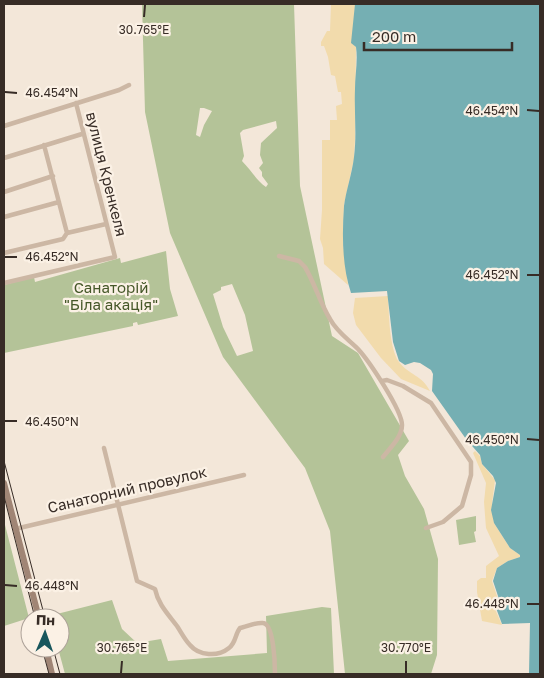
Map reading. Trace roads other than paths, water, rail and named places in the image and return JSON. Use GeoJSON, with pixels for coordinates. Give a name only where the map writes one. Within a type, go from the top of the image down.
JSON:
{"type":"FeatureCollection","features":[{"type":"Feature","properties":{"kind":"street"},"geometry":{"type":"LineString","coordinates":[[4,126],[119,90],[129,85]]}},
{"type":"Feature","properties":{"kind":"street","name":"вулиця Кренкеля"},"geometry":{"type":"LineString","coordinates":[[4,283],[115,257],[82,134],[76,103]]}},
{"type":"Feature","properties":{"kind":"street"},"geometry":{"type":"LineString","coordinates":[[4,158],[82,134]]}},
{"type":"Feature","properties":{"kind":"street"},"geometry":{"type":"LineString","coordinates":[[44,145],[67,233]]}},
{"type":"Feature","properties":{"kind":"street"},"geometry":{"type":"LineString","coordinates":[[4,192],[52,176]]}},
{"type":"Feature","properties":{"kind":"street"},"geometry":{"type":"LineString","coordinates":[[4,217],[59,202]]}},
{"type":"Feature","properties":{"kind":"street"},"geometry":{"type":"LineString","coordinates":[[4,253],[62,238],[67,233],[106,224]]}},
{"type":"Feature","properties":{"kind":"street"},"geometry":{"type":"LineString","coordinates":[[279,256],[299,261],[305,267],[329,318],[342,335],[359,350],[382,381],[393,401],[402,424],[399,438],[383,457]]}},
{"type":"Feature","properties":{"kind":"street"},"geometry":{"type":"LineString","coordinates":[[382,381],[387,380],[403,386],[431,403],[471,462],[471,475],[462,506],[443,522],[426,528]]}},
{"type":"Feature","properties":{"kind":"street"},"geometry":{"type":"LineString","coordinates":[[104,448],[137,581],[155,589],[162,607],[189,645],[207,654],[220,653],[230,648],[240,628],[261,623],[266,624],[272,637],[275,674]]}},
{"type":"Feature","properties":{"kind":"street","name":"Санаторний провулок"},"geometry":{"type":"LineString","coordinates":[[15,529],[244,475]]}},
{"type":"Feature","properties":{"kind":"street"},"geometry":{"type":"LineString","coordinates":[[4,483],[36,608]]}},
{"type":"Feature","properties":{"kind":"street"},"geometry":{"type":"LineString","coordinates":[[48,658],[52,674]]}},
{"type":"Feature","properties":{"kind":"water"},"geometry":{"type":"Polygon","coordinates":[[[355,4],[540,4],[540,674],[529,674],[530,623],[502,624],[496,608],[499,599],[493,581],[497,568],[508,561],[520,557],[520,555],[510,548],[494,523],[491,510],[496,483],[493,476],[482,464],[480,455],[466,439],[432,391],[433,374],[431,370],[420,363],[414,362],[405,365],[399,361],[393,342],[387,291],[351,293],[348,283],[343,250],[343,228],[344,206],[355,148],[357,52],[356,47],[351,43],[355,4]]]}},
{"type":"Feature","properties":{"kind":"tram line"},"geometry":{"type":"LineString","coordinates":[[4,461],[42,608]]}},
{"type":"Feature","properties":{"kind":"tram line"},"geometry":{"type":"LineString","coordinates":[[4,496],[32,608]]}},
{"type":"Feature","properties":{"kind":"tram line"},"geometry":{"type":"LineString","coordinates":[[45,658],[49,674]]}},
{"type":"Feature","properties":{"kind":"tram line"},"geometry":{"type":"LineString","coordinates":[[56,658],[60,674]]}},
{"type":"Feature","properties":{"kind":"park label","name":"Санаторій \"Біла акація\""},"geometry":{"type":"Point","coordinates":[111,296]}}]}
